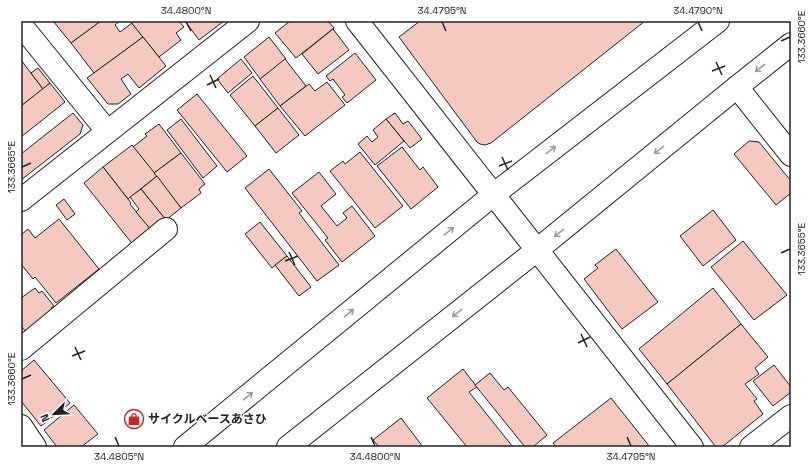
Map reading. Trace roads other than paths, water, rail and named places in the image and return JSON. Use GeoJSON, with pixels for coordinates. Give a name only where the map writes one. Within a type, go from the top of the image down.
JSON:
{"type":"FeatureCollection","features":[{"type":"Feature","properties":{"kind":"street"},"geometry":{"type":"LineString","coordinates":[[21,200],[248,21]]}},
{"type":"Feature","properties":{"kind":"street"},"geometry":{"type":"LineString","coordinates":[[357,21],[692,447]]}},
{"type":"Feature","properties":{"kind":"street"},"geometry":{"type":"LineString","coordinates":[[185,447],[493,195],[718,21]]}},
{"type":"Feature","properties":{"kind":"street"},"geometry":{"type":"LineString","coordinates":[[21,26],[107,131]]}},
{"type":"Feature","properties":{"kind":"street"},"geometry":{"type":"LineString","coordinates":[[288,447],[537,250],[791,44]]}},
{"type":"Feature","properties":{"kind":"street"},"geometry":{"type":"LineString","coordinates":[[737,87],[791,156]]}},
{"type":"Feature","properties":{"kind":"street"},"geometry":{"type":"LineString","coordinates":[[21,349],[166,229]]}},
{"type":"Feature","properties":{"kind":"street"},"geometry":{"type":"LineString","coordinates":[[751,447],[791,416]]}},
{"type":"Feature","properties":{"kind":"street"},"geometry":{"type":"LineString","coordinates":[[21,426],[35,447]]}},
{"type":"Feature","properties":{"kind":"place","name":"サイクルベースあさひ"},"geometry":{"type":"Point","coordinates":[134,419]}}]}
